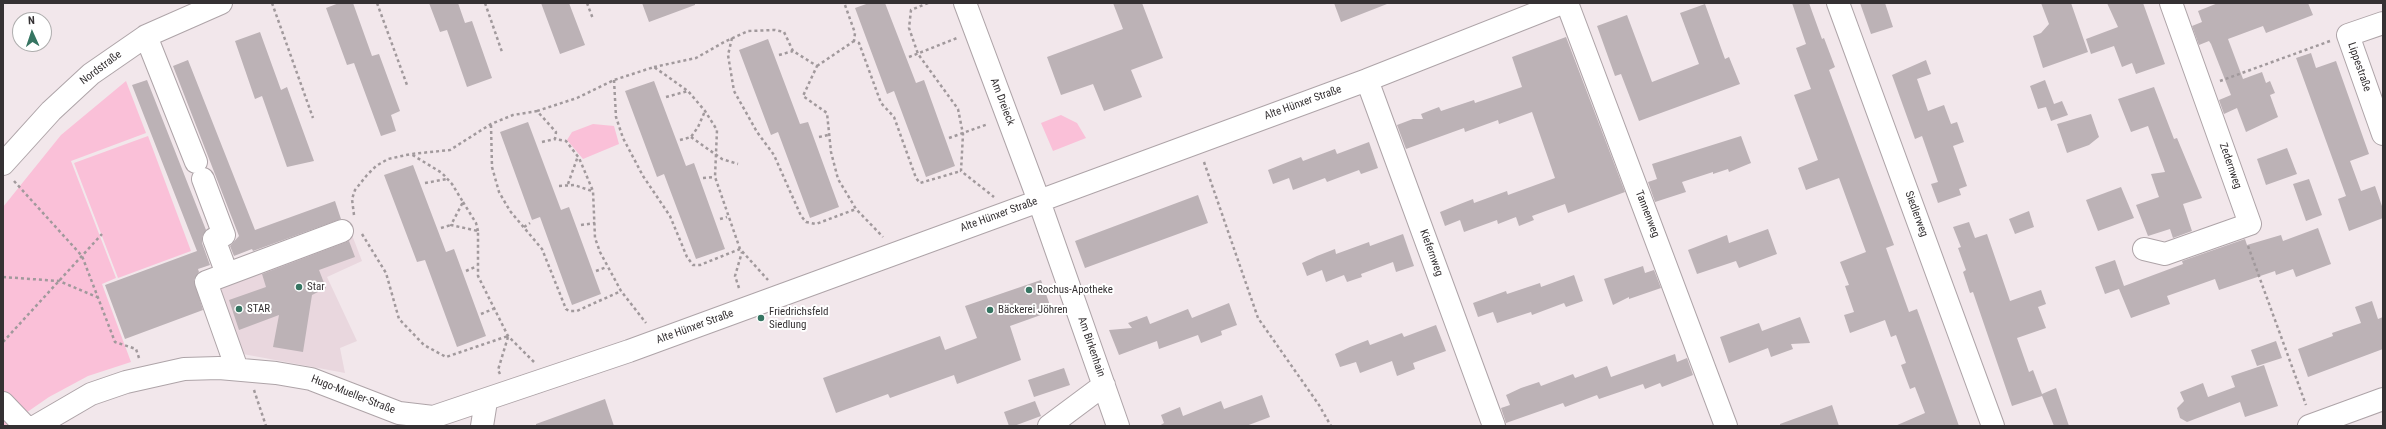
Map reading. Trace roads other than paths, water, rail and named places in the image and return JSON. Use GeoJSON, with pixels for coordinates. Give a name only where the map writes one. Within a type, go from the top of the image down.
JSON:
{"type":"FeatureCollection","features":[{"type":"Feature","properties":{"kind":"street","name":"Nordstraße"},"geometry":{"type":"LineString","coordinates":[[8,172],[51,111],[91,74],[146,36],[221,3]]}},
{"type":"Feature","properties":{"kind":"street","name":"Am Dreieck"},"geometry":{"type":"LineString","coordinates":[[964,3],[1039,201]]}},
{"type":"Feature","properties":{"kind":"street","name":"Alte Hünxer Straße"},"geometry":{"type":"LineString","coordinates":[[435,422],[486,401],[898,253],[1367,80],[1562,3]]}},
{"type":"Feature","properties":{"kind":"street","name":"Tannenweg"},"geometry":{"type":"LineString","coordinates":[[1567,3],[1726,426]]}},
{"type":"Feature","properties":{"kind":"street","name":"Siedlerweg"},"geometry":{"type":"LineString","coordinates":[[1838,3],[1993,426]]}},
{"type":"Feature","properties":{"kind":"street","name":"Zedernweg"},"geometry":{"type":"LineString","coordinates":[[2144,249],[2165,254],[2250,224],[2171,3]]}},
{"type":"Feature","properties":{"kind":"street","name":"Lippestraße"},"geometry":{"type":"LineString","coordinates":[[2383,23],[2348,35],[2383,134]]}},
{"type":"Feature","properties":{"kind":"street"},"geometry":{"type":"LineString","coordinates":[[146,36],[224,235],[214,239],[227,274]]}},
{"type":"Feature","properties":{"kind":"street","name":"Kiefernweg"},"geometry":{"type":"LineString","coordinates":[[1367,80],[1494,426]]}},
{"type":"Feature","properties":{"kind":"street","name":"Am Birkenhain"},"geometry":{"type":"LineString","coordinates":[[1039,201],[1118,426]]}},
{"type":"Feature","properties":{"kind":"street"},"geometry":{"type":"LineString","coordinates":[[242,369],[206,282],[352,227]]}},
{"type":"Feature","properties":{"kind":"street","name":"Hugo-Mueller-Straße"},"geometry":{"type":"LineString","coordinates":[[36,426],[92,394],[146,376],[184,369],[242,369],[311,379],[399,413],[435,422]]}},
{"type":"Feature","properties":{"kind":"street"},"geometry":{"type":"LineString","coordinates":[[1049,426],[1104,385]]}},
{"type":"Feature","properties":{"kind":"street"},"geometry":{"type":"LineString","coordinates":[[2311,425],[2383,399]]}},
{"type":"Feature","properties":{"kind":"street"},"geometry":{"type":"LineString","coordinates":[[482,426],[486,401]]}},
{"type":"Feature","properties":{"kind":"street"},"geometry":{"type":"LineString","coordinates":[[3,403],[25,426]]}},
{"type":"Feature","properties":{"kind":"place","name":"Star"},"geometry":{"type":"Point","coordinates":[299,287]}},
{"type":"Feature","properties":{"kind":"place","name":"Rochus-Apotheke"},"geometry":{"type":"Point","coordinates":[1029,290]}},
{"type":"Feature","properties":{"kind":"place","name":"STAR"},"geometry":{"type":"Point","coordinates":[239,309]}},
{"type":"Feature","properties":{"kind":"place","name":"Bäckerei Jöhren"},"geometry":{"type":"Point","coordinates":[990,310]}},
{"type":"Feature","properties":{"kind":"place","name":"Friedrichsfeld Siedlung"},"geometry":{"type":"Point","coordinates":[761,318]}}]}
